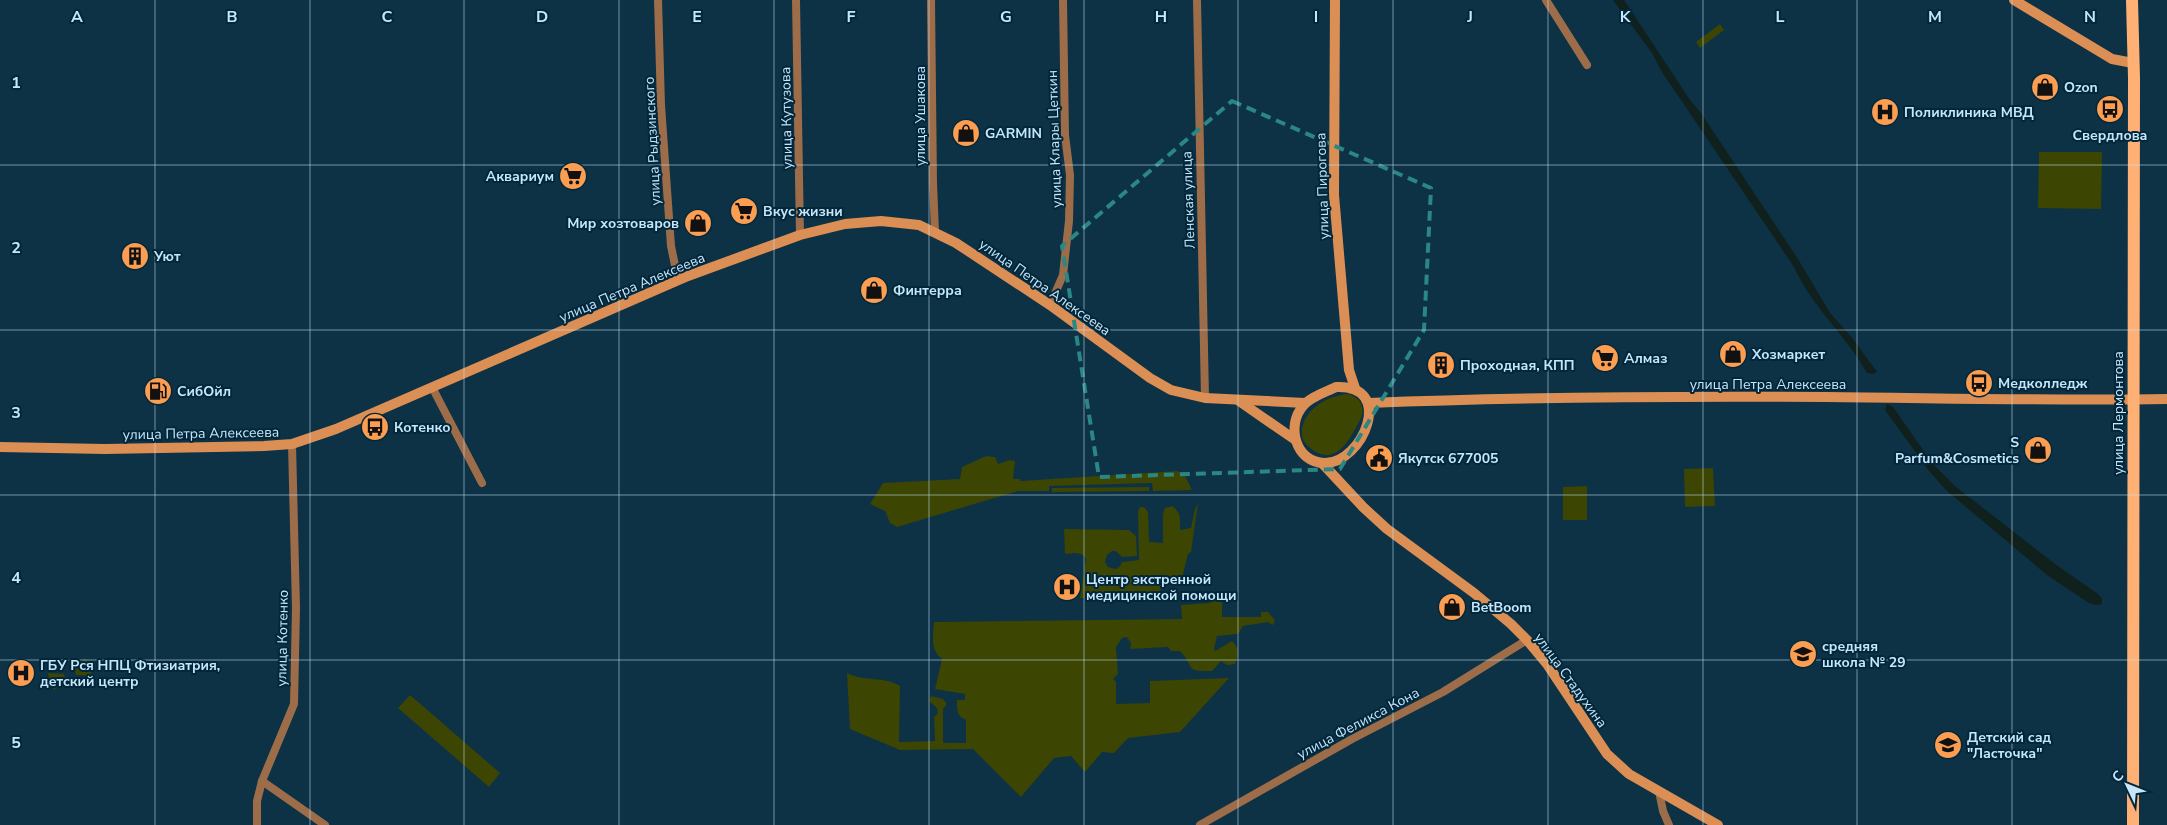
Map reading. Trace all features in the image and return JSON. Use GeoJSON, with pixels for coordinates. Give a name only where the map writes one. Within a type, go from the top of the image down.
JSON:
{"type":"FeatureCollection","features":[{"type":"Feature","properties":{"kind":"main road","name":"улица Лермонтова"},"geometry":{"type":"LineString","coordinates":[[2132,0],[2134,63],[2133,825]]}},
{"type":"Feature","properties":{"kind":"street","name":"улица Рыдзинского"},"geometry":{"type":"LineString","coordinates":[[658,0],[661,105],[671,246],[678,280]]}},
{"type":"Feature","properties":{"kind":"street","name":"улица Кутузова"},"geometry":{"type":"LineString","coordinates":[[796,0],[800,235]]}},
{"type":"Feature","properties":{"kind":"street","name":"улица Ушакова"},"geometry":{"type":"LineString","coordinates":[[931,0],[935,232]]}},
{"type":"Feature","properties":{"kind":"street","name":"улица Клары Цеткин"},"geometry":{"type":"LineString","coordinates":[[1050,305],[1063,275],[1069,221],[1070,175],[1065,135],[1063,0]]}},
{"type":"Feature","properties":{"kind":"street","name":"Ленская улица"},"geometry":{"type":"LineString","coordinates":[[1197,0],[1205,398]]}},
{"type":"Feature","properties":{"kind":"street","name":"улица Пирогова"},"geometry":{"type":"LineString","coordinates":[[1335,0],[1334,195],[1349,370],[1355,388]]}},
{"type":"Feature","properties":{"kind":"street"},"geometry":{"type":"LineString","coordinates":[[1546,0],[1587,65]]}},
{"type":"Feature","properties":{"kind":"street"},"geometry":{"type":"LineString","coordinates":[[2014,0],[2112,59],[2134,63]]}},
{"type":"Feature","properties":{"kind":"street","name":"улица Петра Алексеева"},"geometry":{"type":"LineString","coordinates":[[0,447],[105,449],[292,444],[336,428],[678,280],[800,235],[846,224],[881,221],[919,225],[956,242],[1050,305],[1150,378],[1171,390],[1205,398],[1305,404]]}},
{"type":"Feature","properties":{"kind":"street"},"geometry":{"type":"LineString","coordinates":[[1294,439],[1295,417],[1305,404],[1336,387],[1345,378],[1349,370]]}},
{"type":"Feature","properties":{"kind":"street"},"geometry":{"type":"LineString","coordinates":[[432,387],[482,482]]}},
{"type":"Feature","properties":{"kind":"street"},"geometry":{"type":"LineString","coordinates":[[1336,387],[1355,388],[1364,395],[1369,404],[1369,420],[1354,447],[1345,457],[1339,471],[1340,482]]}},
{"type":"Feature","properties":{"kind":"street","name":"улица Петра Алексеева"},"geometry":{"type":"LineString","coordinates":[[1369,404],[1499,399],[1783,397],[2167,399]]}},
{"type":"Feature","properties":{"kind":"street"},"geometry":{"type":"LineString","coordinates":[[1238,400],[1294,439],[1298,447],[1310,459],[1322,463],[1335,462],[1345,457]]}},
{"type":"Feature","properties":{"kind":"street","name":"улица Котенко"},"geometry":{"type":"LineString","coordinates":[[257,825],[257,801],[262,781],[294,704],[296,608],[292,444]]}},
{"type":"Feature","properties":{"kind":"street","name":"улица Стадухина"},"geometry":{"type":"LineString","coordinates":[[1322,463],[1363,507],[1387,529],[1474,593],[1527,640],[1547,664],[1607,754],[1630,774],[1718,825]]}},
{"type":"Feature","properties":{"kind":"street","name":"улица Феликса Кона"},"geometry":{"type":"LineString","coordinates":[[1200,825],[1352,738],[1443,692],[1527,640]]}},
{"type":"Feature","properties":{"kind":"street"},"geometry":{"type":"LineString","coordinates":[[262,781],[325,825]]}},
{"type":"Feature","properties":{"kind":"street"},"geometry":{"type":"LineString","coordinates":[[1659,791],[1663,810],[1669,825]]}},
{"type":"Feature","properties":{"kind":"highlighted area"},"geometry":{"type":"Polygon","coordinates":[[[1232,101],[1431,188],[1424,330],[1340,469],[1099,477],[1062,246],[1232,101]]]}},
{"type":"Feature","properties":{"kind":"green space"},"geometry":{"type":"Polygon","coordinates":[[[1720,24],[1724,30],[1700,48],[1696,42],[1720,24]]]}},
{"type":"Feature","properties":{"kind":"green space"},"geometry":{"type":"Polygon","coordinates":[[[2039,152],[2102,152],[2101,209],[2038,208],[2039,152]]]}},
{"type":"Feature","properties":{"kind":"green space"},"geometry":{"type":"Polygon","coordinates":[[[1349,394],[1357,399],[1361,405],[1362,413],[1358,424],[1342,448],[1331,455],[1317,452],[1304,442],[1302,437],[1302,430],[1307,416],[1318,404],[1325,400],[1349,394]]]}},
{"type":"Feature","properties":{"kind":"green space"},"geometry":{"type":"Polygon","coordinates":[[[986,456],[995,457],[998,464],[1010,460],[1015,461],[1013,479],[1020,479],[1021,481],[1177,471],[1184,474],[1192,490],[1153,491],[1152,483],[1049,486],[1049,491],[1018,491],[897,527],[890,523],[885,511],[870,504],[883,483],[960,479],[962,467],[986,456]]]}},
{"type":"Feature","properties":{"kind":"green space"},"geometry":{"type":"Polygon","coordinates":[[[1713,468],[1715,506],[1685,507],[1684,469],[1713,468]]]}},
{"type":"Feature","properties":{"kind":"green space"},"geometry":{"type":"Polygon","coordinates":[[[1587,486],[1587,520],[1563,520],[1563,487],[1587,486]]]}},
{"type":"Feature","properties":{"kind":"green space"},"geometry":{"type":"Polygon","coordinates":[[[1149,487],[1149,491],[1052,492],[1052,488],[1149,487]]]}},
{"type":"Feature","properties":{"kind":"green space"},"geometry":{"type":"Polygon","coordinates":[[[1198,503],[1191,552],[1188,554],[1181,582],[1169,581],[1154,597],[1080,598],[1086,558],[1079,554],[1065,554],[1064,529],[1129,530],[1136,536],[1137,556],[1122,557],[1116,551],[1112,551],[1107,555],[1105,562],[1108,567],[1116,569],[1122,562],[1139,560],[1138,511],[1140,507],[1144,507],[1148,512],[1149,542],[1163,543],[1163,514],[1165,508],[1172,506],[1177,511],[1180,517],[1180,530],[1191,528],[1198,503]]]}},
{"type":"Feature","properties":{"kind":"green space"},"geometry":{"type":"Polygon","coordinates":[[[1216,594],[1222,595],[1222,617],[1261,617],[1261,612],[1268,612],[1275,620],[1273,625],[1268,622],[1243,626],[1238,634],[1217,636],[1215,651],[1232,641],[1238,649],[1235,664],[1227,665],[1221,661],[1212,671],[1197,671],[1191,667],[1180,651],[1171,651],[1168,647],[1130,649],[1131,643],[1127,637],[1122,638],[1116,647],[1118,674],[1113,679],[1116,682],[1116,704],[1150,703],[1150,681],[1229,678],[1180,732],[1128,738],[1114,753],[1102,752],[1085,772],[1071,756],[1054,758],[1021,797],[973,749],[900,750],[850,729],[847,673],[854,676],[887,681],[900,686],[899,742],[935,741],[934,717],[938,713],[937,708],[929,701],[931,696],[943,699],[947,704],[943,709],[943,743],[966,743],[966,720],[959,714],[957,706],[957,700],[965,700],[965,694],[935,689],[942,659],[934,647],[934,622],[1182,619],[1181,605],[1210,603],[1216,594]]]}},
{"type":"Feature","properties":{"kind":"green space"},"geometry":{"type":"Polygon","coordinates":[[[85,658],[90,665],[92,676],[76,675],[75,670],[85,658]]]}},
{"type":"Feature","properties":{"kind":"green space"},"geometry":{"type":"Polygon","coordinates":[[[48,673],[64,674],[65,679],[54,690],[50,683],[48,673]]]}},
{"type":"Feature","properties":{"kind":"green space"},"geometry":{"type":"Polygon","coordinates":[[[410,695],[500,773],[489,787],[398,708],[410,695]]]}},
{"type":"Feature","properties":{"kind":"shaded area"},"geometry":{"type":"Polygon","coordinates":[[[1613,0],[1624,0],[1798,259],[1830,313],[1853,339],[1877,372],[1867,373],[1859,359],[1819,308],[1794,267],[1662,72],[1652,53],[1613,0]]]}},
{"type":"Feature","properties":{"kind":"shaded area"},"geometry":{"type":"Polygon","coordinates":[[[1887,404],[1893,407],[1932,463],[1956,487],[2055,564],[2098,594],[2102,599],[2102,604],[2089,603],[2047,575],[1947,491],[1930,472],[1885,410],[1887,404]]]}},
{"type":"Feature","properties":{"kind":"place","name":"Ozon"},"geometry":{"type":"Point","coordinates":[2045,87]}},
{"type":"Feature","properties":{"kind":"place","name":"Свердлова"},"geometry":{"type":"Point","coordinates":[2110,109]}},
{"type":"Feature","properties":{"kind":"place","name":"Поликлиника МВД"},"geometry":{"type":"Point","coordinates":[1885,112]}},
{"type":"Feature","properties":{"kind":"place","name":"GARMIN"},"geometry":{"type":"Point","coordinates":[966,133]}},
{"type":"Feature","properties":{"kind":"place","name":"Аквариум"},"geometry":{"type":"Point","coordinates":[573,176]}},
{"type":"Feature","properties":{"kind":"place","name":"Вкус жизни"},"geometry":{"type":"Point","coordinates":[744,211]}},
{"type":"Feature","properties":{"kind":"place","name":"Мир хозтоваров"},"geometry":{"type":"Point","coordinates":[698,223]}},
{"type":"Feature","properties":{"kind":"place","name":"Уют"},"geometry":{"type":"Point","coordinates":[135,256]}},
{"type":"Feature","properties":{"kind":"place","name":"Финтерра"},"geometry":{"type":"Point","coordinates":[874,290]}},
{"type":"Feature","properties":{"kind":"place","name":"Хозмаркет"},"geometry":{"type":"Point","coordinates":[1733,354]}},
{"type":"Feature","properties":{"kind":"place","name":"Алмаз"},"geometry":{"type":"Point","coordinates":[1605,358]}},
{"type":"Feature","properties":{"kind":"place","name":"Проходная, КПП"},"geometry":{"type":"Point","coordinates":[1441,365]}},
{"type":"Feature","properties":{"kind":"place","name":"Медколледж"},"geometry":{"type":"Point","coordinates":[1979,383]}},
{"type":"Feature","properties":{"kind":"place","name":"СибОйл"},"geometry":{"type":"Point","coordinates":[158,391]}},
{"type":"Feature","properties":{"kind":"place","name":"Котенко"},"geometry":{"type":"Point","coordinates":[375,427]}},
{"type":"Feature","properties":{"kind":"place","name":"S Parfum&Cosmetics"},"geometry":{"type":"Point","coordinates":[2038,450]}},
{"type":"Feature","properties":{"kind":"place","name":"Якутск 677005"},"geometry":{"type":"Point","coordinates":[1379,458]}},
{"type":"Feature","properties":{"kind":"place","name":"Центр экстренной медицинской помощи"},"geometry":{"type":"Point","coordinates":[1067,587]}},
{"type":"Feature","properties":{"kind":"place","name":"BetBoom"},"geometry":{"type":"Point","coordinates":[1452,607]}},
{"type":"Feature","properties":{"kind":"place","name":"средняя школа № 29"},"geometry":{"type":"Point","coordinates":[1803,654]}},
{"type":"Feature","properties":{"kind":"place","name":"ГБУ Рся НПЦ Фтизиатрия, детский центр"},"geometry":{"type":"Point","coordinates":[21,673]}},
{"type":"Feature","properties":{"kind":"place","name":"Детский сад \"Ласточка\""},"geometry":{"type":"Point","coordinates":[1948,745]}}]}
